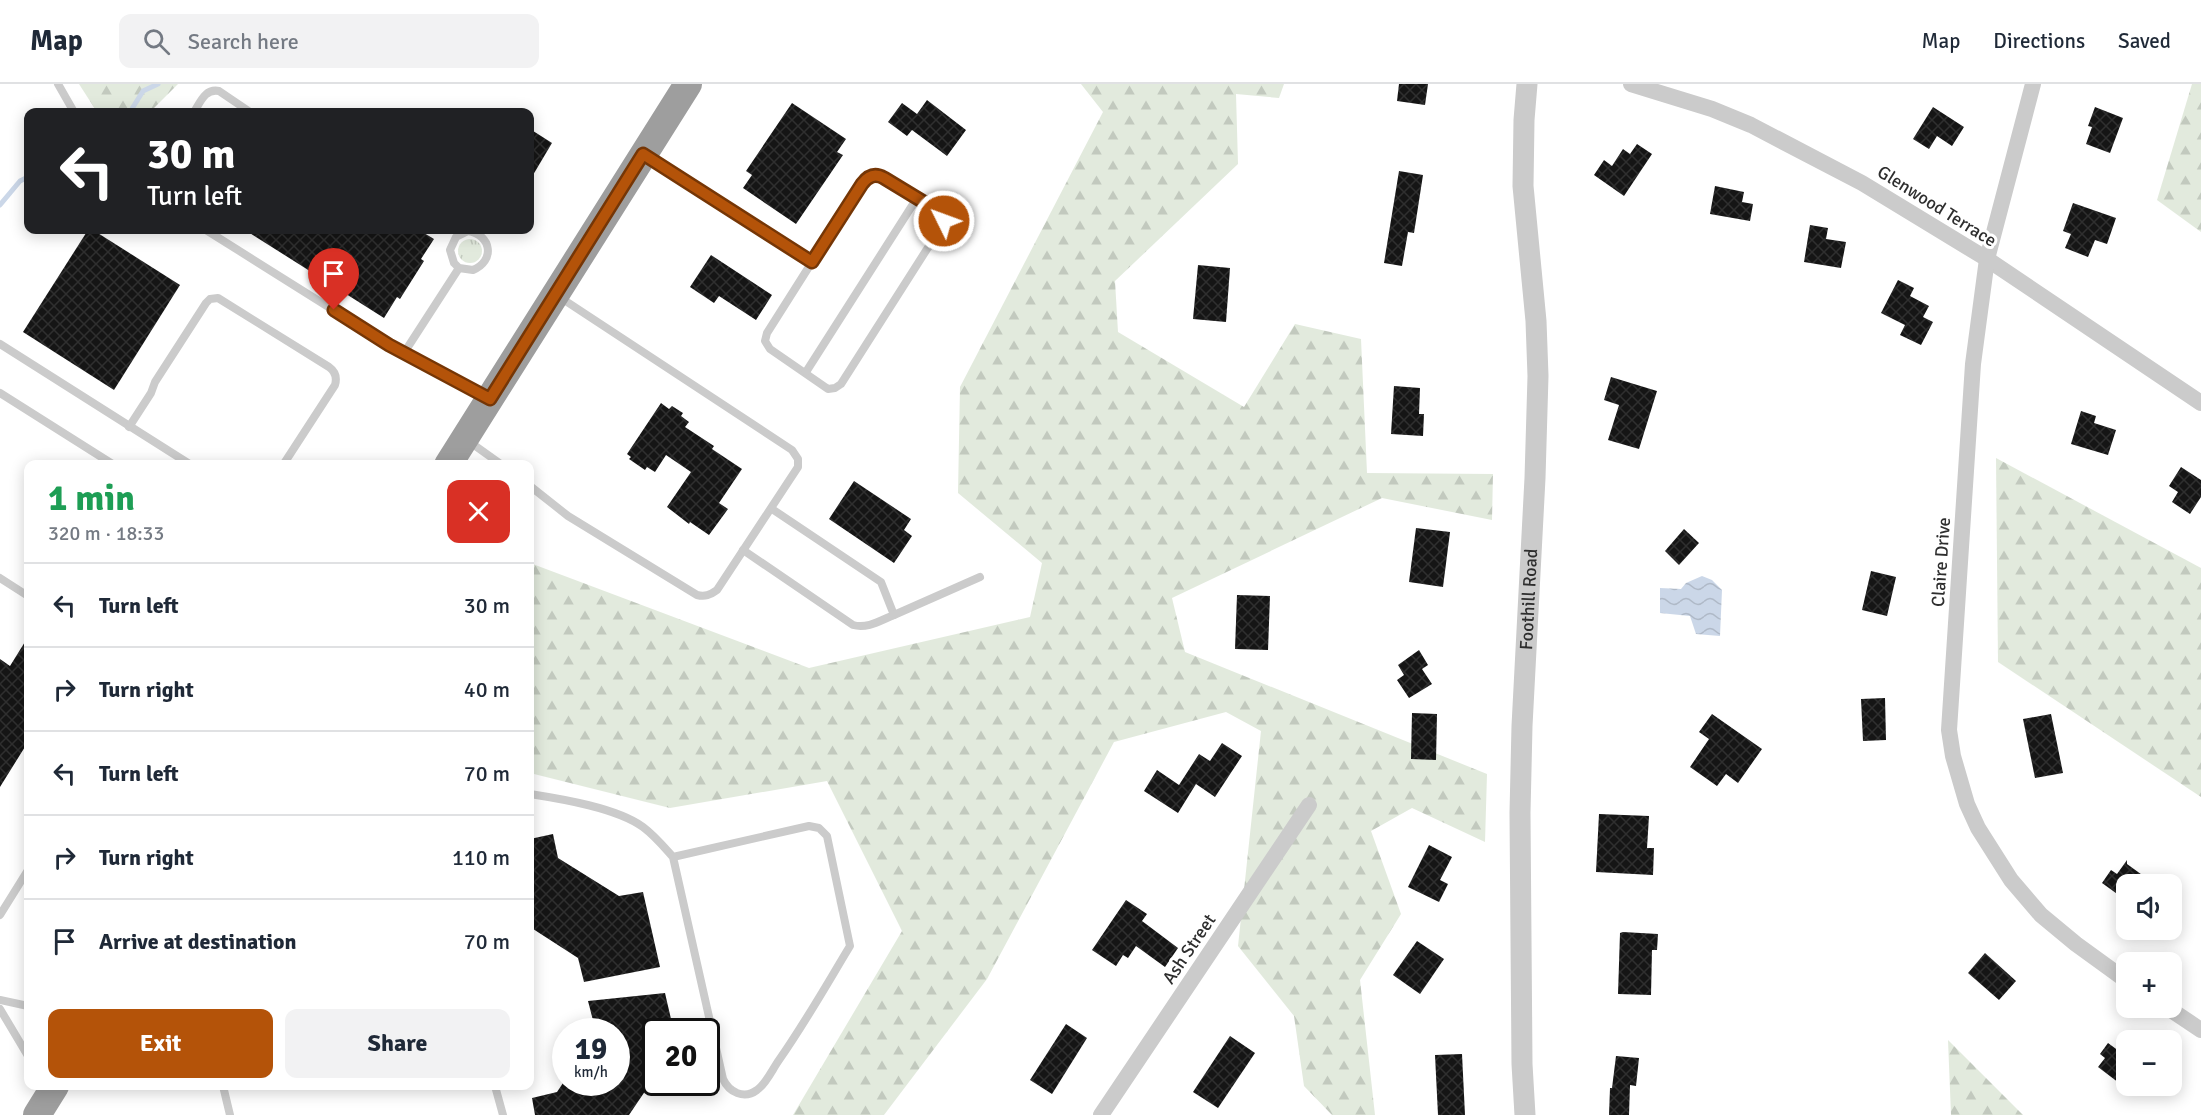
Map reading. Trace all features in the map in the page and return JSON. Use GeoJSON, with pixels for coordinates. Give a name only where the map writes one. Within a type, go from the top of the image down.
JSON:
{"type":"FeatureCollection","features":[{"type":"Feature","properties":{"kind":"highway"},"geometry":{"type":"LineString","coordinates":[[451,460],[688,84]]}},
{"type":"Feature","properties":{"kind":"street","name":"Foothill Road"},"geometry":{"type":"LineString","coordinates":[[1525,1115],[1522,1064],[1520,802],[1538,376],[1536,321],[1523,186],[1527,84]]}},
{"type":"Feature","properties":{"kind":"street","name":"Glenwood Terrace"},"geometry":{"type":"LineString","coordinates":[[1631,84],[1712,109],[1751,125],[1862,183],[1987,259],[2201,403]]}},
{"type":"Feature","properties":{"kind":"street","name":"Claire Drive"},"geometry":{"type":"LineString","coordinates":[[2033,84],[1987,259],[1973,364],[1949,730],[1953,756],[1966,804],[1978,828],[2011,880],[2041,915],[2116,973]]}},
{"type":"Feature","properties":{"kind":"street","name":"Ash Street"},"geometry":{"type":"LineString","coordinates":[[1101,1115],[1309,805]]}},
{"type":"Feature","properties":{"kind":"street"},"geometry":{"type":"LineString","coordinates":[[2182,1017],[2201,1030]]}},
{"type":"Feature","properties":{"kind":"lane"},"geometry":{"type":"LineString","coordinates":[[58,84],[72,108]]}},
{"type":"Feature","properties":{"kind":"lane"},"geometry":{"type":"LineString","coordinates":[[196,108],[203,97],[214,90],[244,108]]}},
{"type":"Feature","properties":{"kind":"lane"},"geometry":{"type":"LineString","coordinates":[[643,154],[812,262]]}},
{"type":"Feature","properties":{"kind":"lane"},"geometry":{"type":"LineString","coordinates":[[870,176],[880,176],[917,198],[940,212],[944,221],[838,386],[831,389],[815,381],[806,372],[766,345],[765,336],[862,184],[870,176]]}},
{"type":"Feature","properties":{"kind":"lane"},"geometry":{"type":"LineString","coordinates":[[806,372],[917,198]]}},
{"type":"Feature","properties":{"kind":"lane"},"geometry":{"type":"LineString","coordinates":[[212,234],[405,353],[490,399]]}},
{"type":"Feature","properties":{"kind":"lane"},"geometry":{"type":"LineString","coordinates":[[462,234],[456,237],[450,250],[451,257],[459,268],[473,270],[485,262],[489,251],[482,236],[476,234]]}},
{"type":"Feature","properties":{"kind":"lane"},"geometry":{"type":"LineString","coordinates":[[405,353],[459,268]]}},
{"type":"Feature","properties":{"kind":"lane"},"geometry":{"type":"LineString","coordinates":[[534,489],[568,516],[697,595],[708,596],[717,590],[798,467],[796,454],[555,294]]}},
{"type":"Feature","properties":{"kind":"lane"},"geometry":{"type":"LineString","coordinates":[[129,427],[206,303],[213,298],[222,299],[330,367],[336,376],[335,385],[286,460]]}},
{"type":"Feature","properties":{"kind":"lane"},"geometry":{"type":"LineString","coordinates":[[0,344],[182,460]]}},
{"type":"Feature","properties":{"kind":"lane"},"geometry":{"type":"LineString","coordinates":[[0,393],[106,460]]}},
{"type":"Feature","properties":{"kind":"lane"},"geometry":{"type":"LineString","coordinates":[[464,439],[495,460]]}},
{"type":"Feature","properties":{"kind":"lane"},"geometry":{"type":"LineString","coordinates":[[772,508],[881,582],[894,615]]}},
{"type":"Feature","properties":{"kind":"lane"},"geometry":{"type":"LineString","coordinates":[[743,550],[853,625],[860,627],[894,615],[980,577]]}},
{"type":"Feature","properties":{"kind":"lane"},"geometry":{"type":"LineString","coordinates":[[0,578],[24,593]]}},
{"type":"Feature","properties":{"kind":"lane"},"geometry":{"type":"LineString","coordinates":[[534,795],[617,814],[641,826],[673,857],[723,1079],[730,1090],[748,1095],[760,1088],[783,1055],[850,946],[826,836],[819,828],[809,826],[673,857]]}},
{"type":"Feature","properties":{"kind":"lane"},"geometry":{"type":"LineString","coordinates":[[0,915],[24,876]]}},
{"type":"Feature","properties":{"kind":"lane"},"geometry":{"type":"LineString","coordinates":[[0,1000],[24,1005]]}},
{"type":"Feature","properties":{"kind":"lane"},"geometry":{"type":"LineString","coordinates":[[0,1009],[24,1048]]}},
{"type":"Feature","properties":{"kind":"lane"},"geometry":{"type":"LineString","coordinates":[[224,1090],[230,1115]]}},
{"type":"Feature","properties":{"kind":"lane"},"geometry":{"type":"LineString","coordinates":[[496,1090],[502,1115]]}},
{"type":"Feature","properties":{"kind":"green space"},"geometry":{"type":"Polygon","coordinates":[[[79,84],[178,84],[154,108],[94,108],[79,84]]]}},
{"type":"Feature","properties":{"kind":"green space"},"geometry":{"type":"Polygon","coordinates":[[[1081,84],[1284,84],[1279,98],[1236,94],[1238,164],[1115,281],[1118,332],[1244,407],[1295,324],[1361,339],[1367,473],[1493,474],[1492,520],[1382,498],[1172,598],[1185,652],[1487,774],[1485,842],[1412,808],[1371,831],[1401,914],[1360,980],[1375,1115],[1332,1115],[1304,1086],[1294,1016],[1238,946],[1261,731],[1226,712],[1114,742],[987,979],[884,1115],[793,1115],[902,931],[827,781],[670,808],[534,774],[534,565],[809,668],[1030,617],[1042,563],[958,493],[960,387],[1103,112],[1081,84]]]}},
{"type":"Feature","properties":{"kind":"green space"},"geometry":{"type":"Polygon","coordinates":[[[2192,84],[2201,84],[2201,232],[2157,200],[2192,84]]]}},
{"type":"Feature","properties":{"kind":"green space"},"geometry":{"type":"Polygon","coordinates":[[[470,239],[479,242],[482,251],[479,260],[470,263],[461,260],[458,251],[461,242],[470,239]]]}},
{"type":"Feature","properties":{"kind":"green space"},"geometry":{"type":"Polygon","coordinates":[[[1996,458],[2201,568],[2201,797],[1998,662],[1996,458]]]}},
{"type":"Feature","properties":{"kind":"green space"},"geometry":{"type":"Polygon","coordinates":[[[1948,1040],[2023,1115],[1951,1115],[1948,1040]]]}},
{"type":"Feature","properties":{"kind":"water"},"geometry":{"type":"Polygon","coordinates":[[[1702,576],[1712,580],[1722,590],[1720,636],[1696,634],[1690,616],[1660,613],[1660,588],[1681,589],[1686,583],[1702,576]]]}},
{"type":"Feature","properties":{"kind":"building"},"geometry":{"type":"Polygon","coordinates":[[[1399,84],[1428,84],[1425,105],[1397,101],[1399,84]]]}},
{"type":"Feature","properties":{"kind":"building"},"geometry":{"type":"Polygon","coordinates":[[[927,100],[966,130],[947,156],[912,130],[907,136],[888,122],[902,103],[917,114],[927,100]]]}},
{"type":"Feature","properties":{"kind":"building"},"geometry":{"type":"Polygon","coordinates":[[[792,103],[846,139],[837,152],[843,155],[796,224],[743,188],[752,175],[746,171],[792,103]]]}},
{"type":"Feature","properties":{"kind":"building"},"geometry":{"type":"Polygon","coordinates":[[[1933,107],[1964,127],[1952,146],[1937,136],[1929,149],[1913,139],[1933,107]]]}},
{"type":"Feature","properties":{"kind":"building"},"geometry":{"type":"Polygon","coordinates":[[[2095,107],[2123,118],[2110,153],[2086,144],[2092,127],[2088,126],[2095,107]]]}},
{"type":"Feature","properties":{"kind":"building"},"geometry":{"type":"Polygon","coordinates":[[[534,132],[552,143],[534,173],[534,132]]]}},
{"type":"Feature","properties":{"kind":"building"},"geometry":{"type":"Polygon","coordinates":[[[1637,144],[1652,154],[1624,196],[1594,175],[1604,160],[1612,166],[1623,149],[1630,154],[1637,144]]]}},
{"type":"Feature","properties":{"kind":"building"},"geometry":{"type":"Polygon","coordinates":[[[1399,171],[1423,175],[1414,233],[1408,232],[1402,266],[1384,263],[1399,171]]]}},
{"type":"Feature","properties":{"kind":"building"},"geometry":{"type":"Polygon","coordinates":[[[1715,186],[1744,192],[1742,202],[1753,204],[1750,221],[1710,214],[1715,186]]]}},
{"type":"Feature","properties":{"kind":"building"},"geometry":{"type":"Polygon","coordinates":[[[2073,203],[2116,218],[2107,244],[2095,240],[2088,257],[2065,248],[2071,234],[2063,231],[2073,203]]]}},
{"type":"Feature","properties":{"kind":"building"},"geometry":{"type":"Polygon","coordinates":[[[1810,225],[1828,228],[1826,239],[1846,242],[1841,268],[1804,262],[1810,225]]]}},
{"type":"Feature","properties":{"kind":"building"},"geometry":{"type":"Polygon","coordinates":[[[85,234],[99,234],[180,285],[114,390],[23,332],[85,234]]]}},
{"type":"Feature","properties":{"kind":"building"},"geometry":{"type":"Polygon","coordinates":[[[251,234],[426,234],[434,239],[421,259],[424,261],[400,299],[397,297],[384,318],[251,234]]]}},
{"type":"Feature","properties":{"kind":"building"},"geometry":{"type":"Polygon","coordinates":[[[711,255],[772,295],[756,320],[719,296],[714,303],[690,287],[711,255]]]}},
{"type":"Feature","properties":{"kind":"building"},"geometry":{"type":"Polygon","coordinates":[[[1198,265],[1230,268],[1226,322],[1193,319],[1198,265]]]}},
{"type":"Feature","properties":{"kind":"building"},"geometry":{"type":"Polygon","coordinates":[[[1898,280],[1914,288],[1910,296],[1929,306],[1923,317],[1933,322],[1921,345],[1900,335],[1905,325],[1881,313],[1898,280]]]}},
{"type":"Feature","properties":{"kind":"building"},"geometry":{"type":"Polygon","coordinates":[[[1611,377],[1657,391],[1639,449],[1608,440],[1619,405],[1604,400],[1611,377]]]}},
{"type":"Feature","properties":{"kind":"building"},"geometry":{"type":"Polygon","coordinates":[[[1394,386],[1420,388],[1419,414],[1424,414],[1423,436],[1391,434],[1394,386]]]}},
{"type":"Feature","properties":{"kind":"building"},"geometry":{"type":"Polygon","coordinates":[[[661,403],[669,409],[672,406],[683,413],[681,416],[689,422],[685,427],[714,446],[712,449],[742,469],[719,503],[728,509],[709,535],[690,522],[689,524],[667,507],[691,472],[666,455],[655,472],[647,467],[645,470],[629,459],[631,457],[627,454],[661,403]]]}},
{"type":"Feature","properties":{"kind":"building"},"geometry":{"type":"Polygon","coordinates":[[[2081,411],[2096,416],[2094,423],[2116,430],[2108,455],[2071,444],[2081,411]]]}},
{"type":"Feature","properties":{"kind":"building"},"geometry":{"type":"Polygon","coordinates":[[[2181,467],[2201,480],[2201,497],[2190,514],[2172,502],[2178,492],[2169,486],[2181,467]]]}},
{"type":"Feature","properties":{"kind":"building"},"geometry":{"type":"Polygon","coordinates":[[[854,481],[911,519],[904,530],[912,536],[894,563],[829,519],[854,481]]]}},
{"type":"Feature","properties":{"kind":"building"},"geometry":{"type":"Polygon","coordinates":[[[1416,528],[1450,532],[1443,587],[1409,582],[1416,528]]]}},
{"type":"Feature","properties":{"kind":"building"},"geometry":{"type":"Polygon","coordinates":[[[1684,529],[1699,543],[1679,565],[1665,551],[1684,529]]]}},
{"type":"Feature","properties":{"kind":"building"},"geometry":{"type":"Polygon","coordinates":[[[1871,571],[1896,577],[1887,616],[1862,610],[1871,571]]]}},
{"type":"Feature","properties":{"kind":"building"},"geometry":{"type":"Polygon","coordinates":[[[1237,595],[1270,596],[1268,650],[1235,649],[1237,595]]]}},
{"type":"Feature","properties":{"kind":"building"},"geometry":{"type":"Polygon","coordinates":[[[24,643],[24,748],[0,787],[0,659],[10,666],[24,643]]]}},
{"type":"Feature","properties":{"kind":"building"},"geometry":{"type":"Polygon","coordinates":[[[1419,650],[1428,665],[1422,669],[1432,684],[1409,698],[1397,680],[1404,675],[1398,665],[1419,650]]]}},
{"type":"Feature","properties":{"kind":"building"},"geometry":{"type":"Polygon","coordinates":[[[1885,698],[1886,740],[1863,741],[1861,699],[1885,698]]]}},
{"type":"Feature","properties":{"kind":"building"},"geometry":{"type":"Polygon","coordinates":[[[1412,713],[1437,714],[1436,760],[1411,759],[1412,713]]]}},
{"type":"Feature","properties":{"kind":"building"},"geometry":{"type":"Polygon","coordinates":[[[1712,714],[1762,749],[1738,783],[1726,774],[1717,786],[1690,767],[1709,739],[1699,732],[1712,714]]]}},
{"type":"Feature","properties":{"kind":"building"},"geometry":{"type":"Polygon","coordinates":[[[2051,714],[2063,773],[2035,778],[2023,719],[2051,714]]]}},
{"type":"Feature","properties":{"kind":"building"},"geometry":{"type":"Polygon","coordinates":[[[1222,743],[1242,756],[1215,797],[1196,784],[1178,813],[1144,791],[1157,770],[1179,785],[1199,754],[1210,761],[1222,743]]]}},
{"type":"Feature","properties":{"kind":"building"},"geometry":{"type":"Polygon","coordinates":[[[1599,814],[1649,816],[1647,848],[1654,848],[1653,875],[1596,872],[1599,814]]]}},
{"type":"Feature","properties":{"kind":"building"},"geometry":{"type":"Polygon","coordinates":[[[553,834],[558,858],[619,896],[643,892],[660,967],[584,982],[578,958],[534,930],[534,838],[553,834]]]}},
{"type":"Feature","properties":{"kind":"building"},"geometry":{"type":"Polygon","coordinates":[[[1429,845],[1452,857],[1440,880],[1448,884],[1439,902],[1408,887],[1429,845]]]}},
{"type":"Feature","properties":{"kind":"building"},"geometry":{"type":"Polygon","coordinates":[[[2127,860],[2127,864],[2141,874],[2117,874],[2127,860]]]}},
{"type":"Feature","properties":{"kind":"building"},"geometry":{"type":"Polygon","coordinates":[[[2111,870],[2117,874],[2116,893],[2102,883],[2111,870]]]}},
{"type":"Feature","properties":{"kind":"building"},"geometry":{"type":"Polygon","coordinates":[[[1126,900],[1147,914],[1142,921],[1178,948],[1165,967],[1136,946],[1128,958],[1123,955],[1116,966],[1092,950],[1126,900]]]}},
{"type":"Feature","properties":{"kind":"building"},"geometry":{"type":"Polygon","coordinates":[[[1620,933],[1658,934],[1657,950],[1652,950],[1651,995],[1618,994],[1620,933]]]}},
{"type":"Feature","properties":{"kind":"building"},"geometry":{"type":"Polygon","coordinates":[[[1417,941],[1444,959],[1420,994],[1393,975],[1417,941]]]}},
{"type":"Feature","properties":{"kind":"building"},"geometry":{"type":"Polygon","coordinates":[[[1985,953],[2016,981],[1999,1000],[1968,973],[1985,953]]]}},
{"type":"Feature","properties":{"kind":"building"},"geometry":{"type":"Polygon","coordinates":[[[665,993],[671,1018],[642,1018],[642,1096],[629,1115],[535,1115],[532,1098],[552,1093],[552,1096],[630,1096],[630,1018],[592,1018],[588,1001],[665,993]]]}},
{"type":"Feature","properties":{"kind":"building"},"geometry":{"type":"Polygon","coordinates":[[[1066,1024],[1087,1038],[1052,1094],[1030,1080],[1066,1024]]]}},
{"type":"Feature","properties":{"kind":"building"},"geometry":{"type":"Polygon","coordinates":[[[1230,1036],[1255,1053],[1218,1108],[1193,1092],[1230,1036]]]}},
{"type":"Feature","properties":{"kind":"building"},"geometry":{"type":"Polygon","coordinates":[[[2108,1043],[2116,1049],[2116,1081],[2098,1067],[2105,1058],[2100,1054],[2108,1043]]]}},
{"type":"Feature","properties":{"kind":"building"},"geometry":{"type":"Polygon","coordinates":[[[1462,1054],[1465,1115],[1438,1115],[1435,1055],[1462,1054]]]}},
{"type":"Feature","properties":{"kind":"building"},"geometry":{"type":"Polygon","coordinates":[[[1616,1056],[1639,1058],[1636,1086],[1630,1085],[1629,1115],[1609,1115],[1610,1088],[1612,1088],[1616,1056]]]}},
{"type":"Feature","properties":{"kind":"waterway"},"geometry":{"type":"LineString","coordinates":[[132,108],[143,91],[158,84]]}},
{"type":"Feature","properties":{"kind":"waterway"},"geometry":{"type":"LineString","coordinates":[[0,205],[24,179]]}},
{"type":"Feature","properties":{"kind":"route"},"geometry":{"type":"LineString","coordinates":[[334,310],[389,345],[490,399],[643,154],[812,262],[865,179],[870,176],[884,178],[940,212],[944,221]]}}]}
